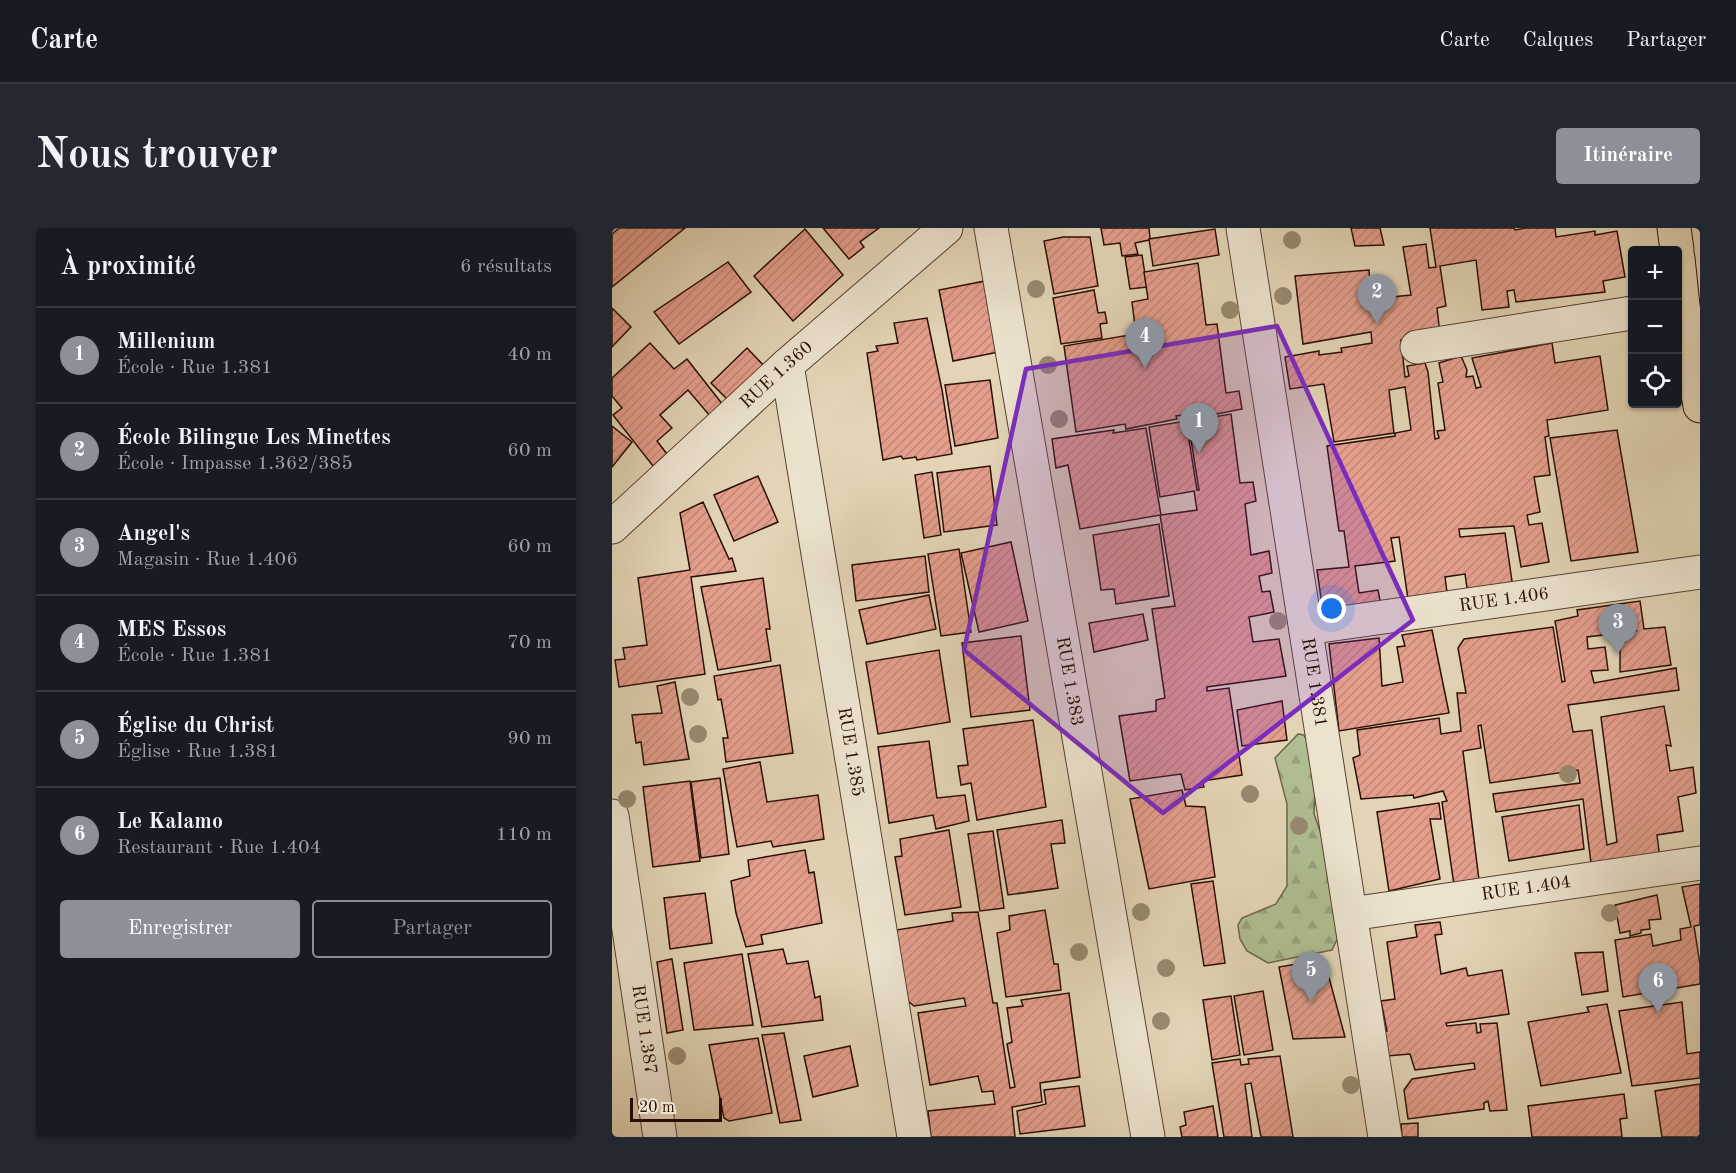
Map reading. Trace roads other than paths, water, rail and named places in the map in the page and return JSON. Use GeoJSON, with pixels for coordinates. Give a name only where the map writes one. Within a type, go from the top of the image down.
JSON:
{"type":"FeatureCollection","features":[{"type":"Feature","properties":{"kind":"main road"},"geometry":{"type":"LineString","coordinates":[[1674,228],[1676,246]]}},
{"type":"Feature","properties":{"kind":"main road"},"geometry":{"type":"LineString","coordinates":[[1682,313],[1697,368],[1700,406]]}},
{"type":"Feature","properties":{"kind":"street","name":"RUE 1.360"},"geometry":{"type":"LineString","coordinates":[[612,527],[787,365],[946,228]]}},
{"type":"Feature","properties":{"kind":"street","name":"RUE 1.383"},"geometry":{"type":"LineString","coordinates":[[991,228],[1148,1137]]}},
{"type":"Feature","properties":{"kind":"street","name":"RUE 1.381"},"geometry":{"type":"LineString","coordinates":[[1243,228],[1385,1137]]}},
{"type":"Feature","properties":{"kind":"street"},"geometry":{"type":"LineString","coordinates":[[1417,347],[1628,314]]}},
{"type":"Feature","properties":{"kind":"street","name":"RUE 1.385"},"geometry":{"type":"LineString","coordinates":[[787,365],[914,1137]]}},
{"type":"Feature","properties":{"kind":"street","name":"RUE 1.406"},"geometry":{"type":"LineString","coordinates":[[1306,628],[1700,572]]}},
{"type":"Feature","properties":{"kind":"street","name":"RUE 1.387"},"geometry":{"type":"LineString","coordinates":[[612,816],[660,1137]]}},
{"type":"Feature","properties":{"kind":"street","name":"RUE 1.404"},"geometry":{"type":"LineString","coordinates":[[1351,914],[1700,863]]}},
{"type":"Feature","properties":{"kind":"place","name":"École Bilingue Les Minettes"},"geometry":{"type":"Point","coordinates":[1377,324]}},
{"type":"Feature","properties":{"kind":"place","name":"MES Essos"},"geometry":{"type":"Point","coordinates":[1145,368]}},
{"type":"Feature","properties":{"kind":"place","name":"Millenium"},"geometry":{"type":"Point","coordinates":[1199,453]}},
{"type":"Feature","properties":{"kind":"place","name":"Angel's"},"geometry":{"type":"Point","coordinates":[1618,654]}},
{"type":"Feature","properties":{"kind":"place","name":"Église du Christ"},"geometry":{"type":"Point","coordinates":[1311,1002]}},
{"type":"Feature","properties":{"kind":"place","name":"Le Kalamo"},"geometry":{"type":"Point","coordinates":[1658,1013]}}]}
